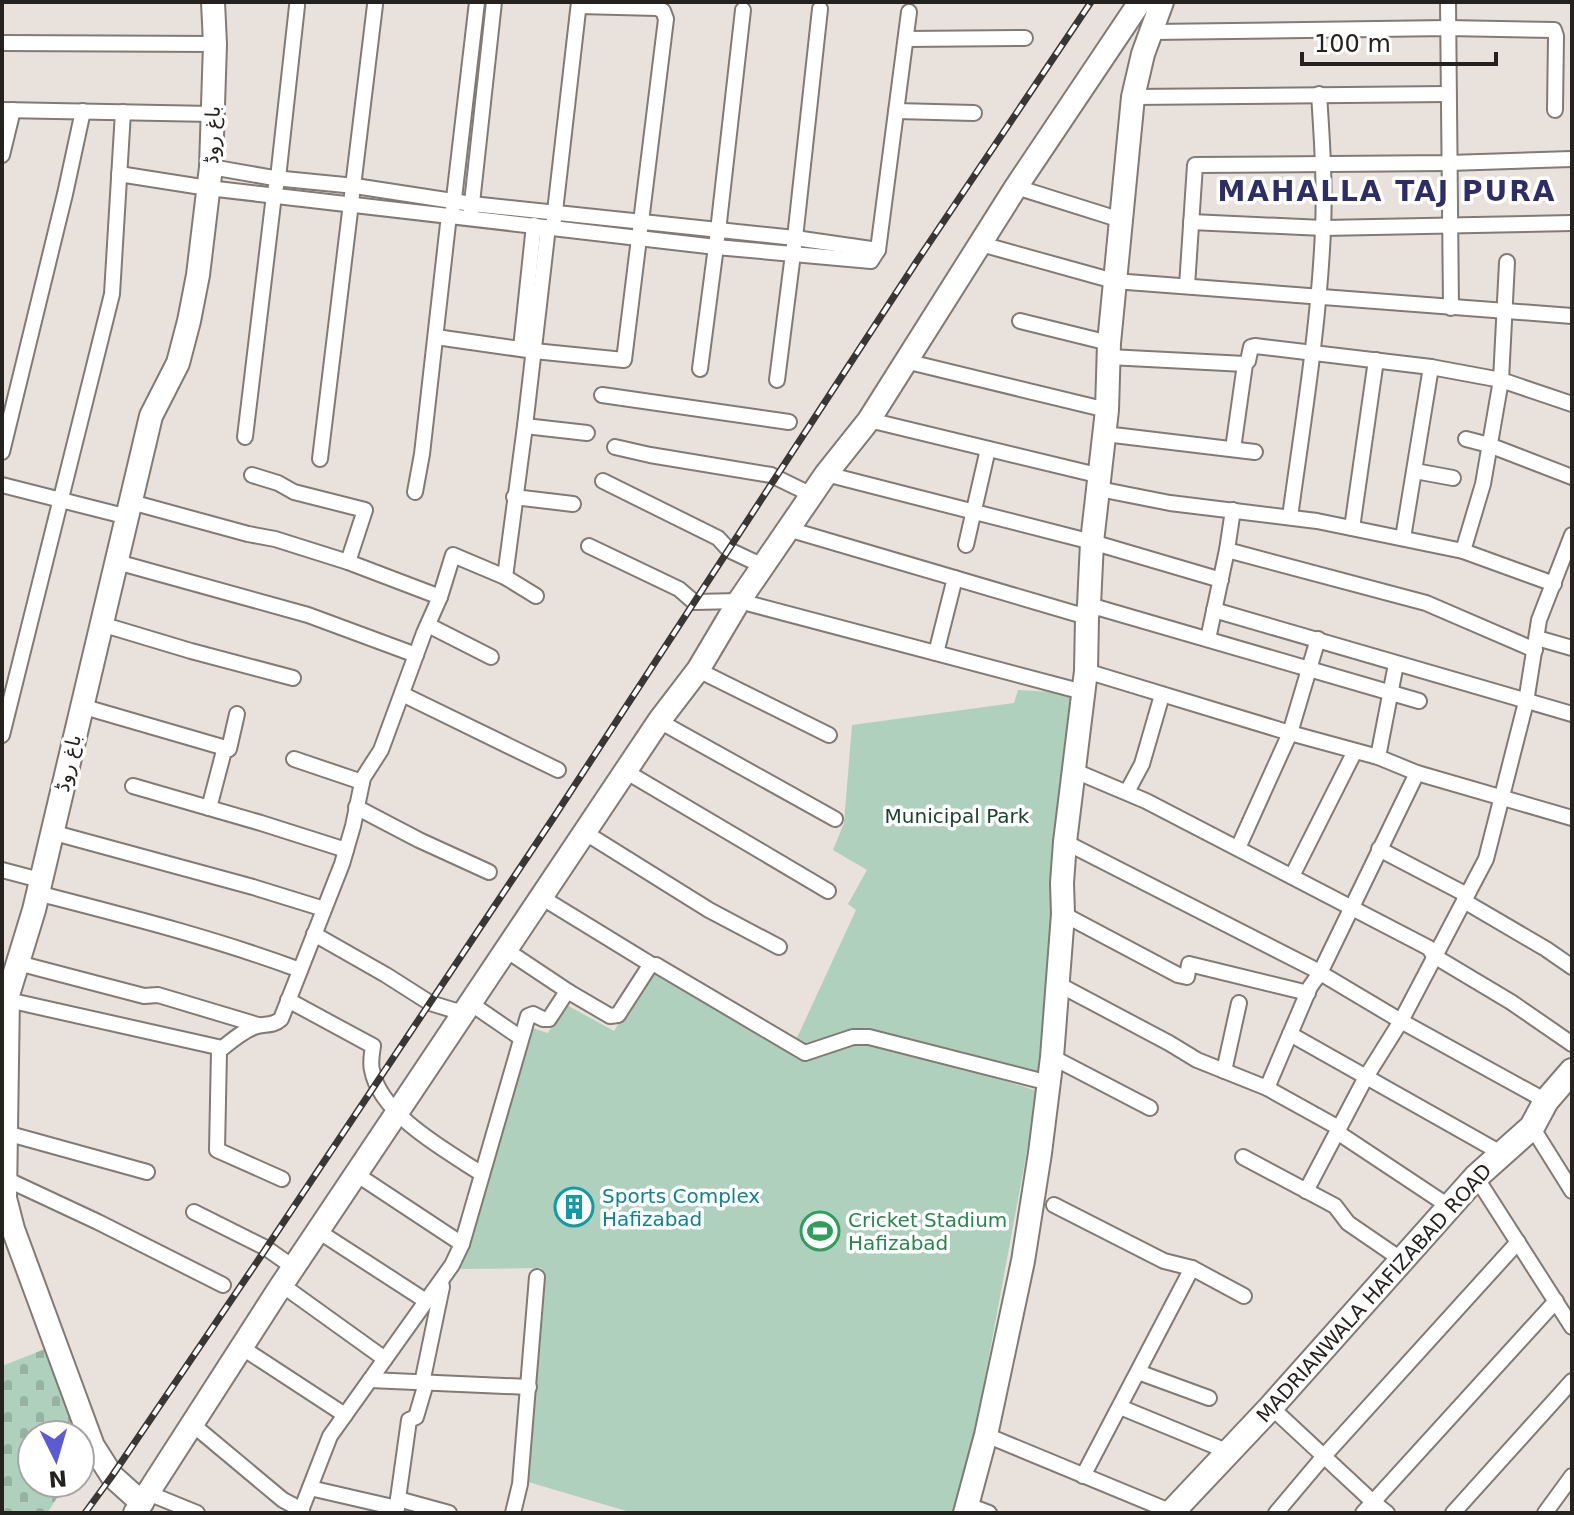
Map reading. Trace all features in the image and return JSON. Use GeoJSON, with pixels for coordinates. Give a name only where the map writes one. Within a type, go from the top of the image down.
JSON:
{"type":"FeatureCollection","features":[{"type":"Feature","properties":{"kind":"main road","name":"MADRIANWALA HAFIZABAD ROAD"},"geometry":{"type":"LineString","coordinates":[[1172,1512],[1271,1407],[1476,1177],[1532,1127],[1546,1101],[1571,1073]]}},
{"type":"Feature","properties":{"kind":"street","name":"باغ روڈ"},"geometry":{"type":"LineString","coordinates":[[141,1503],[112,1476],[93,1446],[13,1229],[4,1192],[8,1000],[151,416],[178,363],[189,321],[210,177],[215,44],[213,2]]}},
{"type":"Feature","properties":{"kind":"street"},"geometry":{"type":"LineString","coordinates":[[415,492],[477,2],[494,3],[471,211]]}},
{"type":"Feature","properties":{"kind":"street"},"geometry":{"type":"LineString","coordinates":[[197,1513],[141,1503],[466,1008],[659,721],[698,670],[739,601],[826,474],[869,420],[1016,187],[1140,2]]}},
{"type":"Feature","properties":{"kind":"street"},"geometry":{"type":"LineString","coordinates":[[989,1513],[966,1509],[986,1435],[1023,1261],[1040,1153],[1052,1057],[1065,842],[1084,682],[1092,542],[1105,434],[1114,281],[1133,97],[1143,54],[1162,2]]}},
{"type":"Feature","properties":{"kind":"street"},"geometry":{"type":"LineString","coordinates":[[1448,2],[1451,308]]}},
{"type":"Feature","properties":{"kind":"street"},"geometry":{"type":"LineString","coordinates":[[436,337],[528,350],[624,360],[666,19],[663,11],[657,8],[579,4],[528,350],[525,426],[505,577]]}},
{"type":"Feature","properties":{"kind":"street"},"geometry":{"type":"LineString","coordinates":[[320,459],[375,5]]}},
{"type":"Feature","properties":{"kind":"street"},"geometry":{"type":"LineString","coordinates":[[245,437],[297,6]]}},
{"type":"Feature","properties":{"kind":"street"},"geometry":{"type":"LineString","coordinates":[[777,380],[820,9]]}},
{"type":"Feature","properties":{"kind":"street"},"geometry":{"type":"LineString","coordinates":[[700,369],[743,10]]}},
{"type":"Feature","properties":{"kind":"street"},"geometry":{"type":"LineString","coordinates":[[874,256],[909,12]]}},
{"type":"Feature","properties":{"kind":"street"},"geometry":{"type":"LineString","coordinates":[[1153,32],[1447,28],[1554,30],[1555,110]]}},
{"type":"Feature","properties":{"kind":"street"},"geometry":{"type":"LineString","coordinates":[[906,39],[1025,38]]}},
{"type":"Feature","properties":{"kind":"street"},"geometry":{"type":"LineString","coordinates":[[2,43],[215,44]]}},
{"type":"Feature","properties":{"kind":"street"},"geometry":{"type":"LineString","coordinates":[[1290,517],[1319,297],[1323,164],[1319,94]]}},
{"type":"Feature","properties":{"kind":"street"},"geometry":{"type":"LineString","coordinates":[[1133,97],[1448,94]]}},
{"type":"Feature","properties":{"kind":"street"},"geometry":{"type":"LineString","coordinates":[[2,155],[8,110],[213,114]]}},
{"type":"Feature","properties":{"kind":"street"},"geometry":{"type":"LineString","coordinates":[[2,452],[83,111]]}},
{"type":"Feature","properties":{"kind":"street"},"geometry":{"type":"LineString","coordinates":[[896,111],[974,113]]}},
{"type":"Feature","properties":{"kind":"street"},"geometry":{"type":"LineString","coordinates":[[2,735],[112,294],[123,112]]}},
{"type":"Feature","properties":{"kind":"street"},"geometry":{"type":"LineString","coordinates":[[1187,286],[1195,165],[1572,159]]}},
{"type":"Feature","properties":{"kind":"street"},"geometry":{"type":"LineString","coordinates":[[119,174],[278,178],[353,186],[452,211]]}},
{"type":"Feature","properties":{"kind":"street"},"geometry":{"type":"LineString","coordinates":[[210,177],[274,195],[351,204],[471,211],[547,223],[795,238],[874,256]]}},
{"type":"Feature","properties":{"kind":"street"},"geometry":{"type":"LineString","coordinates":[[1016,187],[1121,220]]}},
{"type":"Feature","properties":{"kind":"street"},"geometry":{"type":"LineString","coordinates":[[471,211],[547,223]]}},
{"type":"Feature","properties":{"kind":"street"},"geometry":{"type":"LineString","coordinates":[[1191,222],[1323,228],[1572,223]]}},
{"type":"Feature","properties":{"kind":"street"},"geometry":{"type":"LineString","coordinates":[[639,229],[716,247],[793,255],[874,256]]}},
{"type":"Feature","properties":{"kind":"street"},"geometry":{"type":"LineString","coordinates":[[981,244],[1114,281],[1572,316]]}},
{"type":"Feature","properties":{"kind":"street"},"geometry":{"type":"LineString","coordinates":[[1463,551],[1483,484],[1501,380],[1507,262]]}},
{"type":"Feature","properties":{"kind":"street"},"geometry":{"type":"LineString","coordinates":[[1020,321],[1109,350],[1245,364]]}},
{"type":"Feature","properties":{"kind":"street"},"geometry":{"type":"LineString","coordinates":[[1233,449],[1245,364],[1251,347],[1431,367],[1501,380],[1572,404]]}},
{"type":"Feature","properties":{"kind":"street"},"geometry":{"type":"LineString","coordinates":[[1352,528],[1376,360]]}},
{"type":"Feature","properties":{"kind":"street"},"geometry":{"type":"LineString","coordinates":[[905,361],[1107,410]]}},
{"type":"Feature","properties":{"kind":"street"},"geometry":{"type":"LineString","coordinates":[[1403,538],[1431,367]]}},
{"type":"Feature","properties":{"kind":"street"},"geometry":{"type":"LineString","coordinates":[[602,395],[789,422]]}},
{"type":"Feature","properties":{"kind":"street"},"geometry":{"type":"LineString","coordinates":[[869,420],[988,449],[1170,503],[1290,517],[1463,551],[1554,584]]}},
{"type":"Feature","properties":{"kind":"street"},"geometry":{"type":"LineString","coordinates":[[525,426],[587,433]]}},
{"type":"Feature","properties":{"kind":"street"},"geometry":{"type":"LineString","coordinates":[[1105,434],[1255,452]]}},
{"type":"Feature","properties":{"kind":"street"},"geometry":{"type":"LineString","coordinates":[[1466,439],[1572,477]]}},
{"type":"Feature","properties":{"kind":"street"},"geometry":{"type":"LineString","coordinates":[[615,447],[771,475],[812,495]]}},
{"type":"Feature","properties":{"kind":"street"},"geometry":{"type":"LineString","coordinates":[[966,545],[988,449]]}},
{"type":"Feature","properties":{"kind":"street"},"geometry":{"type":"LineString","coordinates":[[1415,471],[1453,478]]}},
{"type":"Feature","properties":{"kind":"street"},"geometry":{"type":"LineString","coordinates":[[826,474],[1092,542],[1221,580]]}},
{"type":"Feature","properties":{"kind":"street"},"geometry":{"type":"LineString","coordinates":[[252,475],[294,492],[365,510],[348,562]]}},
{"type":"Feature","properties":{"kind":"street"},"geometry":{"type":"LineString","coordinates":[[603,481],[718,538],[729,550],[763,566]]}},
{"type":"Feature","properties":{"kind":"street"},"geometry":{"type":"LineString","coordinates":[[2,485],[59,499],[275,539],[348,562],[440,597]]}},
{"type":"Feature","properties":{"kind":"street"},"geometry":{"type":"LineString","coordinates":[[514,497],[573,504]]}},
{"type":"Feature","properties":{"kind":"street"},"geometry":{"type":"LineString","coordinates":[[1208,639],[1233,510]]}},
{"type":"Feature","properties":{"kind":"street"},"geometry":{"type":"LineString","coordinates":[[788,529],[955,578],[1208,639],[1419,701]]}},
{"type":"Feature","properties":{"kind":"street"},"geometry":{"type":"LineString","coordinates":[[1306,1191],[1366,1077],[1401,1021],[1486,859],[1526,702],[1539,620],[1572,535]]}},
{"type":"Feature","properties":{"kind":"street"},"geometry":{"type":"LineString","coordinates":[[589,546],[679,589],[694,602],[739,601],[936,653],[1162,695],[1378,757],[1417,773],[1572,818]]}},
{"type":"Feature","properties":{"kind":"street"},"geometry":{"type":"LineString","coordinates":[[1227,550],[1426,603],[1536,644],[1572,648]]}},
{"type":"Feature","properties":{"kind":"street"},"geometry":{"type":"LineString","coordinates":[[18,963],[144,996],[158,995],[258,1025],[275,1024],[281,1019],[324,909],[346,850],[362,782],[381,750],[453,555],[505,577],[536,596]]}},
{"type":"Feature","properties":{"kind":"street"},"geometry":{"type":"LineString","coordinates":[[117,562],[308,615],[416,655]]}},
{"type":"Feature","properties":{"kind":"street"},"geometry":{"type":"LineString","coordinates":[[936,653],[955,578]]}},
{"type":"Feature","properties":{"kind":"street"},"geometry":{"type":"LineString","coordinates":[[1214,610],[1572,714]]}},
{"type":"Feature","properties":{"kind":"street"},"geometry":{"type":"LineString","coordinates":[[101,624],[293,678]]}},
{"type":"Feature","properties":{"kind":"street"},"geometry":{"type":"LineString","coordinates":[[428,625],[491,657]]}},
{"type":"Feature","properties":{"kind":"street"},"geometry":{"type":"LineString","coordinates":[[1238,848],[1290,733],[1318,639]]}},
{"type":"Feature","properties":{"kind":"street"},"geometry":{"type":"LineString","coordinates":[[1378,757],[1396,664]]}},
{"type":"Feature","properties":{"kind":"street"},"geometry":{"type":"LineString","coordinates":[[698,670],[829,735]]}},
{"type":"Feature","properties":{"kind":"street"},"geometry":{"type":"LineString","coordinates":[[402,694],[558,770]]}},
{"type":"Feature","properties":{"kind":"street"},"geometry":{"type":"LineString","coordinates":[[1127,792],[1142,764],[1162,695]]}},
{"type":"Feature","properties":{"kind":"street"},"geometry":{"type":"LineString","coordinates":[[81,706],[229,749],[237,714]]}},
{"type":"Feature","properties":{"kind":"street"},"geometry":{"type":"LineString","coordinates":[[659,721],[835,819]]}},
{"type":"Feature","properties":{"kind":"street"},"geometry":{"type":"LineString","coordinates":[[209,808],[225,747]]}},
{"type":"Feature","properties":{"kind":"street"},"geometry":{"type":"LineString","coordinates":[[1292,876],[1355,751]]}},
{"type":"Feature","properties":{"kind":"street"},"geometry":{"type":"LineString","coordinates":[[294,759],[362,782]]}},
{"type":"Feature","properties":{"kind":"street"},"geometry":{"type":"LineString","coordinates":[[625,771],[828,891]]}},
{"type":"Feature","properties":{"kind":"street"},"geometry":{"type":"LineString","coordinates":[[1075,771],[1127,792],[1429,948],[1434,956],[1511,1002],[1572,1044]]}},
{"type":"Feature","properties":{"kind":"street"},"geometry":{"type":"LineString","coordinates":[[1267,1088],[1308,993],[1417,773]]}},
{"type":"Feature","properties":{"kind":"street"},"geometry":{"type":"LineString","coordinates":[[133,786],[346,850]]}},
{"type":"Feature","properties":{"kind":"street"},"geometry":{"type":"LineString","coordinates":[[356,807],[489,872]]}},
{"type":"Feature","properties":{"kind":"street"},"geometry":{"type":"LineString","coordinates":[[51,832],[324,909]]}},
{"type":"Feature","properties":{"kind":"street"},"geometry":{"type":"LineString","coordinates":[[584,832],[709,910],[779,947]]}},
{"type":"Feature","properties":{"kind":"street"},"geometry":{"type":"LineString","coordinates":[[1065,842],[1320,973],[1546,1101]]}},
{"type":"Feature","properties":{"kind":"street"},"geometry":{"type":"LineString","coordinates":[[1379,849],[1465,898],[1572,967]]}},
{"type":"Feature","properties":{"kind":"street"},"geometry":{"type":"LineString","coordinates":[[2,870],[38,886],[300,970]]}},
{"type":"Feature","properties":{"kind":"street"},"geometry":{"type":"LineString","coordinates":[[541,897],[805,1053],[853,1037],[869,1037],[1049,1083]]}},
{"type":"Feature","properties":{"kind":"street"},"geometry":{"type":"LineString","coordinates":[[1063,914],[1178,975],[1187,977],[1189,964],[1308,993]]}},
{"type":"Feature","properties":{"kind":"street"},"geometry":{"type":"LineString","coordinates":[[314,934],[430,1003],[466,1008],[521,1038]]}},
{"type":"Feature","properties":{"kind":"street"},"geometry":{"type":"LineString","coordinates":[[506,950],[610,1016],[618,1015],[652,965]]}},
{"type":"Feature","properties":{"kind":"street"},"geometry":{"type":"LineString","coordinates":[[1056,983],[1197,1060],[1267,1088],[1338,1130],[1450,1207]]}},
{"type":"Feature","properties":{"kind":"street"},"geometry":{"type":"LineString","coordinates":[[192,1424],[283,1500],[301,1511],[330,1436],[452,1265],[462,1244],[528,1016],[533,1014],[549,1019],[569,992]]}},
{"type":"Feature","properties":{"kind":"street"},"geometry":{"type":"LineString","coordinates":[[8,1000],[222,1048]]}},
{"type":"Feature","properties":{"kind":"street"},"geometry":{"type":"LineString","coordinates":[[288,1000],[373,1046],[371,1067],[376,1084],[397,1112],[410,1126],[482,1174]]}},
{"type":"Feature","properties":{"kind":"street"},"geometry":{"type":"LineString","coordinates":[[1224,1071],[1239,1003]]}},
{"type":"Feature","properties":{"kind":"street"},"geometry":{"type":"LineString","coordinates":[[258,1025],[219,1051],[217,1150],[282,1179]]}},
{"type":"Feature","properties":{"kind":"street"},"geometry":{"type":"LineString","coordinates":[[1290,1034],[1501,1153]]}},
{"type":"Feature","properties":{"kind":"street"},"geometry":{"type":"LineString","coordinates":[[1052,1057],[1150,1108]]}},
{"type":"Feature","properties":{"kind":"street"},"geometry":{"type":"LineString","coordinates":[[1532,1127],[1572,1191]]}},
{"type":"Feature","properties":{"kind":"street"},"geometry":{"type":"LineString","coordinates":[[6,1133],[147,1172]]}},
{"type":"Feature","properties":{"kind":"street"},"geometry":{"type":"LineString","coordinates":[[1243,1157],[1335,1206],[1348,1223],[1402,1260]]}},
{"type":"Feature","properties":{"kind":"street"},"geometry":{"type":"LineString","coordinates":[[356,1174],[462,1244]]}},
{"type":"Feature","properties":{"kind":"street"},"geometry":{"type":"LineString","coordinates":[[1476,1177],[1572,1327]]}},
{"type":"Feature","properties":{"kind":"street"},"geometry":{"type":"LineString","coordinates":[[4,1192],[112,1229],[223,1285]]}},
{"type":"Feature","properties":{"kind":"street"},"geometry":{"type":"LineString","coordinates":[[1054,1205],[1164,1261],[1192,1268],[1244,1296]]}},
{"type":"Feature","properties":{"kind":"street"},"geometry":{"type":"LineString","coordinates":[[194,1212],[266,1248],[288,1276],[385,1359]]}},
{"type":"Feature","properties":{"kind":"street"},"geometry":{"type":"LineString","coordinates":[[318,1231],[426,1301]]}},
{"type":"Feature","properties":{"kind":"street"},"geometry":{"type":"LineString","coordinates":[[1276,1513],[1518,1242]]}},
{"type":"Feature","properties":{"kind":"street"},"geometry":{"type":"LineString","coordinates":[[1083,1476],[1192,1268]]}},
{"type":"Feature","properties":{"kind":"street"},"geometry":{"type":"LineString","coordinates":[[513,1513],[520,1484],[537,1277]]}},
{"type":"Feature","properties":{"kind":"street"},"geometry":{"type":"LineString","coordinates":[[397,1507],[409,1420],[416,1417],[424,1383],[442,1287],[440,1280]]}},
{"type":"Feature","properties":{"kind":"street"},"geometry":{"type":"LineString","coordinates":[[1368,1508],[1556,1301]]}},
{"type":"Feature","properties":{"kind":"street"},"geometry":{"type":"LineString","coordinates":[[241,1347],[345,1415]]}},
{"type":"Feature","properties":{"kind":"street"},"geometry":{"type":"LineString","coordinates":[[1138,1372],[1209,1398]]}},
{"type":"Feature","properties":{"kind":"street"},"geometry":{"type":"LineString","coordinates":[[370,1380],[529,1387]]}},
{"type":"Feature","properties":{"kind":"street"},"geometry":{"type":"LineString","coordinates":[[1453,1513],[1572,1381]]}},
{"type":"Feature","properties":{"kind":"street"},"geometry":{"type":"LineString","coordinates":[[1120,1407],[1229,1452]]}},
{"type":"Feature","properties":{"kind":"street"},"geometry":{"type":"LineString","coordinates":[[1271,1407],[1324,1456],[1368,1508],[1387,1513]]}},
{"type":"Feature","properties":{"kind":"street"},"geometry":{"type":"LineString","coordinates":[[986,1435],[1172,1512]]}},
{"type":"Feature","properties":{"kind":"street"},"geometry":{"type":"LineString","coordinates":[[1547,1511],[1572,1476]]}},
{"type":"Feature","properties":{"kind":"street"},"geometry":{"type":"LineString","coordinates":[[310,1488],[397,1507],[449,1513]]}},
{"type":"Feature","properties":{"kind":"street"},"geometry":{"type":"LineString","coordinates":[[1547,1511],[1572,1497]]}},
{"type":"Feature","properties":{"kind":"green space","name":"Municipal Park"},"geometry":{"type":"Polygon","coordinates":[[[1018,690],[1072,693],[1043,1077],[854,1029],[811,1044],[796,1040],[856,910],[848,904],[867,870],[833,850],[844,823],[852,725],[1014,703],[1018,690]]]}},
{"type":"Feature","properties":{"kind":"green space"},"geometry":{"type":"Polygon","coordinates":[[[652,973],[802,1060],[841,1047],[882,1044],[1038,1091],[966,1481],[956,1513],[633,1513],[525,1481],[542,1268],[460,1269],[532,1028],[548,1033],[565,1004],[614,1031],[652,973]]]}},
{"type":"Feature","properties":{"kind":"green space"},"geometry":{"type":"Polygon","coordinates":[[[45,1349],[75,1419],[16,1419],[16,1499],[56,1499],[47,1513],[2,1513],[2,1366],[45,1349]]]}},
{"type":"Feature","properties":{"kind":"railway"},"geometry":{"type":"LineString","coordinates":[[85,1513],[554,817],[917,261],[1091,2]]}},
{"type":"Feature","properties":{"kind":"place","name":"Sports Complex Hafizabad"},"geometry":{"type":"Point","coordinates":[574,1207]}},
{"type":"Feature","properties":{"kind":"place","name":"Cricket Stadium Hafizabad"},"geometry":{"type":"Point","coordinates":[820,1231]}},
{"type":"Feature","properties":{"kind":"district","name":"MAHALLA TAJ PURA"},"geometry":{"type":"Point","coordinates":[1387,191]}}]}
